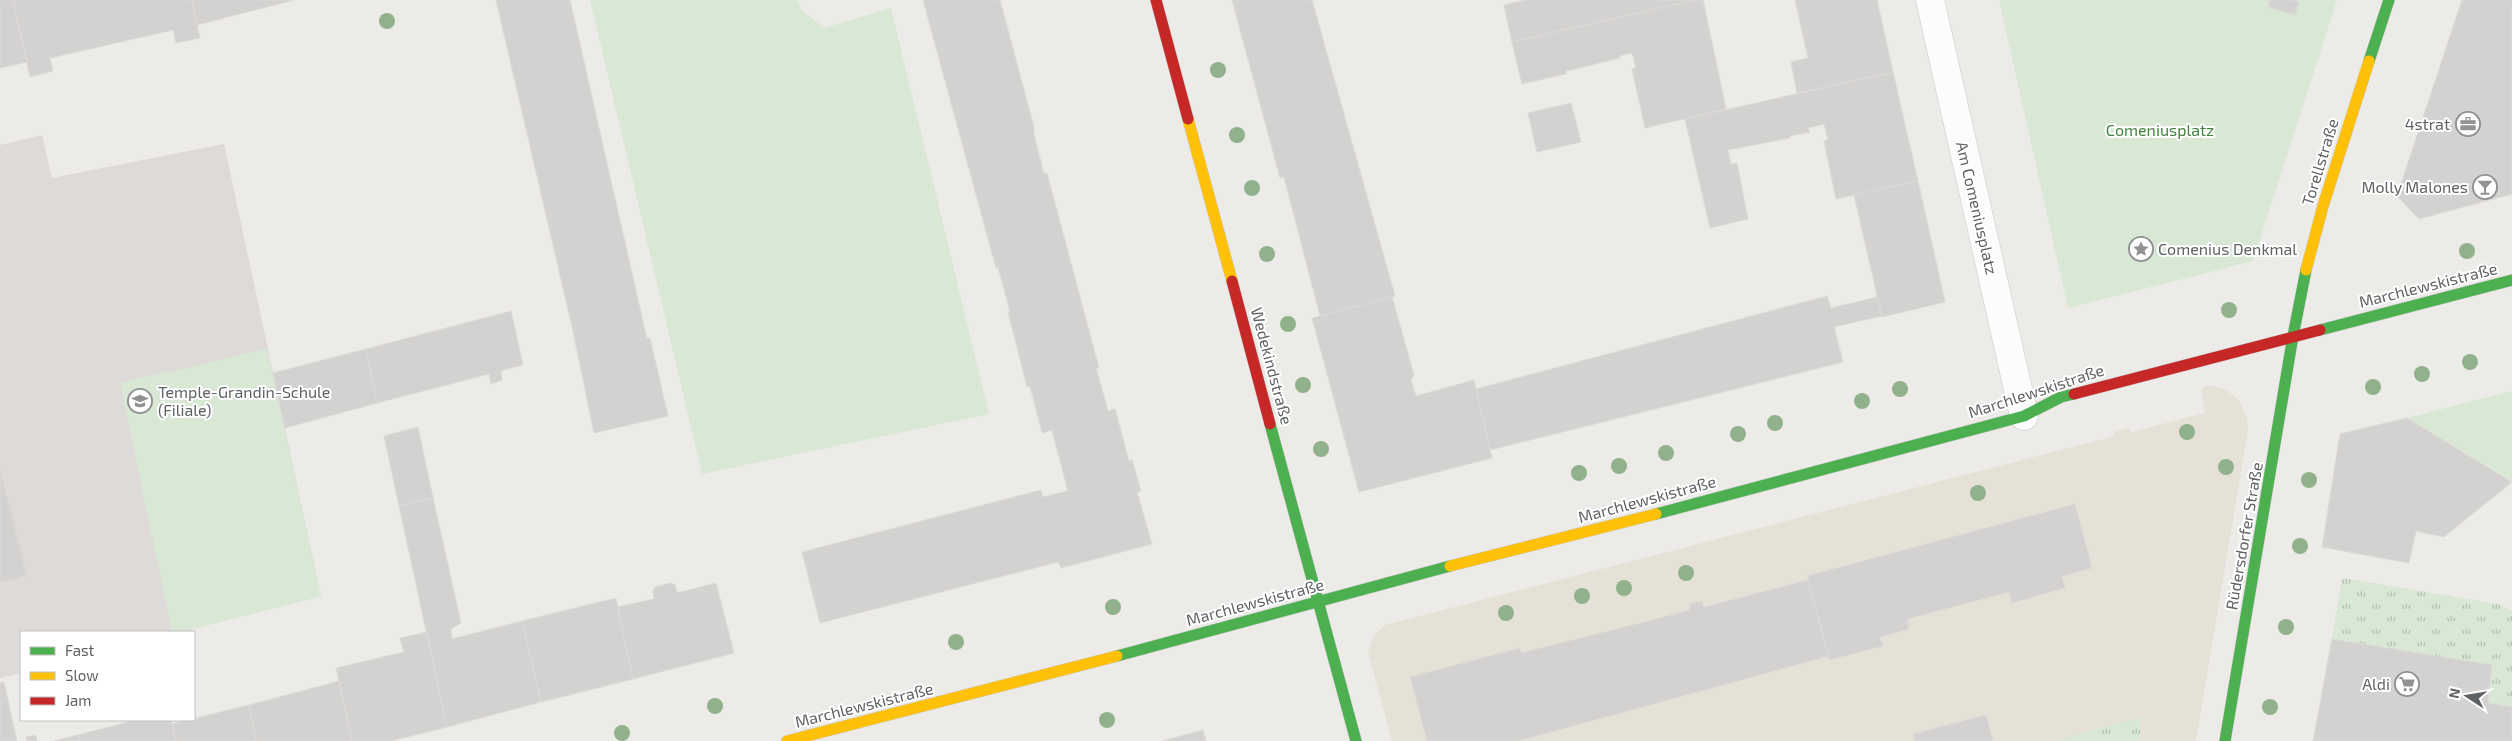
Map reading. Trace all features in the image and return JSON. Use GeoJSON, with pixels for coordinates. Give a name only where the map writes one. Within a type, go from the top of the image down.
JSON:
{"type":"FeatureCollection","features":[{"type":"Feature","properties":{"kind":"street","name":"Wedekindstraße"},"geometry":{"type":"LineString","coordinates":[[1156,0],[1356,741]]}},
{"type":"Feature","properties":{"kind":"street","name":"Am Comeniusplatz"},"geometry":{"type":"LineString","coordinates":[[1930,0],[2024,416]]}},
{"type":"Feature","properties":{"kind":"street","name":"Torellstraße"},"geometry":{"type":"LineString","coordinates":[[2293,336],[2308,262],[2323,206],[2390,0]]}},
{"type":"Feature","properties":{"kind":"street","name":"Marchlewskistraße"},"geometry":{"type":"LineString","coordinates":[[788,741],[2024,416],[2061,397],[2512,280]]}},
{"type":"Feature","properties":{"kind":"street","name":"Rüdersdorfer Straße"},"geometry":{"type":"LineString","coordinates":[[2225,741],[2293,336]]}},
{"type":"Feature","properties":{"kind":"shaded area","name":"Temple-Grandin-Schule (Filiale)"},"geometry":{"type":"Polygon","coordinates":[[[42,135],[52,178],[224,144],[321,596],[185,631],[20,631],[20,673],[0,678],[0,145],[42,135]]]}},
{"type":"Feature","properties":{"kind":"shaded area"},"geometry":{"type":"Polygon","coordinates":[[[2208,385],[2225,389],[2238,399],[2247,417],[2248,431],[2196,741],[1392,741],[1368,652],[1373,636],[1385,625],[2115,436],[2114,432],[2129,428],[2131,432],[2205,413],[2201,391],[2203,387],[2208,385]]]}},
{"type":"Feature","properties":{"kind":"green space"},"geometry":{"type":"Polygon","coordinates":[[[590,0],[798,0],[801,9],[824,28],[891,8],[989,414],[702,474],[590,0]]]}},
{"type":"Feature","properties":{"kind":"green space","name":"Comeniusplatz"},"geometry":{"type":"Polygon","coordinates":[[[1999,0],[2337,0],[2253,261],[2068,308],[1999,0]]]}},
{"type":"Feature","properties":{"kind":"green space"},"geometry":{"type":"Polygon","coordinates":[[[267,349],[321,596],[185,631],[172,631],[120,383],[267,349]]]}},
{"type":"Feature","properties":{"kind":"green space"},"geometry":{"type":"Polygon","coordinates":[[[2512,391],[2512,481],[2407,418],[2512,391]]]}},
{"type":"Feature","properties":{"kind":"green space"},"geometry":{"type":"Polygon","coordinates":[[[2342,578],[2498,604],[2512,611],[2512,707],[2488,703],[2492,665],[2332,639],[2342,578]]]}},
{"type":"Feature","properties":{"kind":"green space"},"geometry":{"type":"Polygon","coordinates":[[[2142,717],[2139,741],[2053,741],[2142,717]]]}},
{"type":"Feature","properties":{"kind":"building"},"geometry":{"type":"Polygon","coordinates":[[[0,0],[13,0],[27,62],[0,68],[0,0]]]}},
{"type":"Feature","properties":{"kind":"building"},"geometry":{"type":"Polygon","coordinates":[[[13,0],[192,0],[200,38],[176,43],[173,30],[50,58],[53,71],[30,77],[13,0]]]}},
{"type":"Feature","properties":{"kind":"building"},"geometry":{"type":"Polygon","coordinates":[[[192,0],[294,0],[197,25],[192,0]]]}},
{"type":"Feature","properties":{"kind":"building"},"geometry":{"type":"Polygon","coordinates":[[[496,0],[570,0],[647,339],[650,338],[668,416],[594,433],[573,331],[496,0]]]}},
{"type":"Feature","properties":{"kind":"building"},"geometry":{"type":"Polygon","coordinates":[[[923,0],[1000,0],[1035,131],[1033,131],[1044,174],[1047,173],[1099,368],[1096,368],[1108,411],[1115,409],[1129,461],[1132,460],[1141,491],[1137,492],[1152,544],[1061,568],[1058,562],[820,623],[802,552],[1041,490],[1043,497],[1068,491],[1052,430],[1042,433],[1030,386],[1027,387],[1008,312],[1010,311],[998,267],[996,268],[923,0]]]}},
{"type":"Feature","properties":{"kind":"building"},"geometry":{"type":"Polygon","coordinates":[[[1232,0],[1312,0],[1395,296],[1320,316],[1284,177],[1280,178],[1232,0]]]}},
{"type":"Feature","properties":{"kind":"building"},"geometry":{"type":"Polygon","coordinates":[[[1525,0],[1695,0],[1512,42],[1504,5],[1525,0]]]}},
{"type":"Feature","properties":{"kind":"building"},"geometry":{"type":"Polygon","coordinates":[[[1695,0],[1703,0],[1726,109],[1645,128],[1632,69],[1636,68],[1632,53],[1619,56],[1620,58],[1566,71],[1566,74],[1522,84],[1512,42],[1695,0]]]}},
{"type":"Feature","properties":{"kind":"building"},"geometry":{"type":"Polygon","coordinates":[[[1795,0],[1877,0],[1893,72],[1797,93],[1791,62],[1808,58],[1795,0]]]}},
{"type":"Feature","properties":{"kind":"building"},"geometry":{"type":"Polygon","coordinates":[[[2270,0],[2293,0],[2299,2],[2295,15],[2268,7],[2270,0]]]}},
{"type":"Feature","properties":{"kind":"building"},"geometry":{"type":"Polygon","coordinates":[[[2462,0],[2512,0],[2512,194],[2419,219],[2397,196],[2462,0]]]}},
{"type":"Feature","properties":{"kind":"building"},"geometry":{"type":"Polygon","coordinates":[[[1893,72],[1918,181],[1836,199],[1824,141],[1828,140],[1824,124],[1808,128],[1810,132],[1790,136],[1790,138],[1728,150],[1731,164],[1737,163],[1748,219],[1710,228],[1685,119],[1893,72]]]}},
{"type":"Feature","properties":{"kind":"building"},"geometry":{"type":"Polygon","coordinates":[[[1571,103],[1581,142],[1537,152],[1528,113],[1571,103]]]}},
{"type":"Feature","properties":{"kind":"building"},"geometry":{"type":"Polygon","coordinates":[[[1918,181],[1945,302],[1882,317],[1854,195],[1918,181]]]}},
{"type":"Feature","properties":{"kind":"building"},"geometry":{"type":"Polygon","coordinates":[[[1827,296],[1831,308],[1877,297],[1882,316],[1834,327],[1843,362],[1490,450],[1476,389],[1827,296]]]}},
{"type":"Feature","properties":{"kind":"building"},"geometry":{"type":"Polygon","coordinates":[[[1392,297],[1414,375],[1411,380],[1416,396],[1474,380],[1492,458],[1359,492],[1312,318],[1392,297]]]}},
{"type":"Feature","properties":{"kind":"building"},"geometry":{"type":"Polygon","coordinates":[[[511,311],[523,365],[501,371],[502,380],[491,384],[489,374],[377,403],[366,349],[511,311]]]}},
{"type":"Feature","properties":{"kind":"building"},"geometry":{"type":"Polygon","coordinates":[[[366,349],[377,403],[285,428],[273,373],[366,349]]]}},
{"type":"Feature","properties":{"kind":"building"},"geometry":{"type":"Polygon","coordinates":[[[2407,418],[2512,482],[2444,537],[2416,531],[2409,563],[2322,547],[2340,434],[2407,418]]]}},
{"type":"Feature","properties":{"kind":"building"},"geometry":{"type":"Polygon","coordinates":[[[418,427],[433,498],[399,506],[384,436],[418,427]]]}},
{"type":"Feature","properties":{"kind":"building"},"geometry":{"type":"Polygon","coordinates":[[[0,467],[27,576],[0,583],[0,467]]]}},
{"type":"Feature","properties":{"kind":"building"},"geometry":{"type":"Polygon","coordinates":[[[433,498],[461,623],[451,629],[452,639],[522,621],[541,702],[447,727],[399,506],[433,498]]]}},
{"type":"Feature","properties":{"kind":"building"},"geometry":{"type":"Polygon","coordinates":[[[2075,504],[2092,568],[2062,576],[2065,588],[2012,603],[2009,592],[1907,619],[1909,629],[1880,637],[1883,646],[1829,660],[1807,576],[2075,504]]]}},
{"type":"Feature","properties":{"kind":"building"},"geometry":{"type":"Polygon","coordinates":[[[1808,580],[1829,656],[1518,741],[1427,741],[1410,677],[1520,648],[1521,653],[1652,620],[1690,610],[1689,604],[1702,601],[1704,607],[1808,580]]]}},
{"type":"Feature","properties":{"kind":"building"},"geometry":{"type":"Polygon","coordinates":[[[671,583],[675,585],[677,593],[716,583],[734,653],[633,679],[617,607],[654,599],[653,591],[655,587],[671,583]]]}},
{"type":"Feature","properties":{"kind":"building"},"geometry":{"type":"Polygon","coordinates":[[[616,598],[633,679],[541,702],[522,621],[616,598]]]}},
{"type":"Feature","properties":{"kind":"building"},"geometry":{"type":"Polygon","coordinates":[[[427,632],[447,727],[391,741],[352,741],[336,668],[404,652],[400,638],[427,632]]]}},
{"type":"Feature","properties":{"kind":"building","name":"Aldi"},"geometry":{"type":"Polygon","coordinates":[[[2332,639],[2492,665],[2488,703],[2512,707],[2512,741],[2313,741],[2332,639]]]}},
{"type":"Feature","properties":{"kind":"building"},"geometry":{"type":"Polygon","coordinates":[[[339,681],[352,741],[256,741],[249,705],[339,681]]]}},
{"type":"Feature","properties":{"kind":"building"},"geometry":{"type":"Polygon","coordinates":[[[4,682],[17,741],[0,741],[0,683],[4,682]]]}},
{"type":"Feature","properties":{"kind":"building"},"geometry":{"type":"Polygon","coordinates":[[[249,705],[256,741],[176,741],[172,724],[195,721],[195,718],[249,705]]]}},
{"type":"Feature","properties":{"kind":"building"},"geometry":{"type":"Polygon","coordinates":[[[1986,715],[1993,741],[1915,741],[1913,734],[1986,715]]]}},
{"type":"Feature","properties":{"kind":"building"},"geometry":{"type":"Polygon","coordinates":[[[132,721],[171,721],[176,741],[79,741],[78,735],[132,721]]]}},
{"type":"Feature","properties":{"kind":"building"},"geometry":{"type":"Polygon","coordinates":[[[1203,730],[1206,741],[1162,741],[1203,730]]]}},
{"type":"Feature","properties":{"kind":"building"},"geometry":{"type":"Polygon","coordinates":[[[36,735],[37,741],[27,741],[26,737],[36,735]]]}},
{"type":"Feature","properties":{"kind":"building"},"geometry":{"type":"Polygon","coordinates":[[[78,735],[79,741],[54,741],[78,735]]]}},
{"type":"Feature","properties":{"kind":"traffic: fast"},"geometry":{"type":"LineString","coordinates":[[2369,61],[2389,0]]}},
{"type":"Feature","properties":{"kind":"traffic: fast"},"geometry":{"type":"LineString","coordinates":[[2225,741],[2293,336],[2306,270]]}},
{"type":"Feature","properties":{"kind":"traffic: fast"},"geometry":{"type":"LineString","coordinates":[[2320,330],[2512,280]]}},
{"type":"Feature","properties":{"kind":"traffic: fast"},"geometry":{"type":"LineString","coordinates":[[1656,514],[2024,416],[2061,397],[2074,394]]}},
{"type":"Feature","properties":{"kind":"traffic: fast"},"geometry":{"type":"LineString","coordinates":[[1270,424],[1356,741]]}},
{"type":"Feature","properties":{"kind":"traffic: fast"},"geometry":{"type":"LineString","coordinates":[[1117,656],[1450,566]]}},
{"type":"Feature","properties":{"kind":"traffic: slow"},"geometry":{"type":"LineString","coordinates":[[2306,270],[2323,206],[2369,61]]}},
{"type":"Feature","properties":{"kind":"traffic: slow"},"geometry":{"type":"LineString","coordinates":[[1188,119],[1232,281]]}},
{"type":"Feature","properties":{"kind":"traffic: slow"},"geometry":{"type":"LineString","coordinates":[[1450,566],[1656,514]]}},
{"type":"Feature","properties":{"kind":"traffic: slow"},"geometry":{"type":"LineString","coordinates":[[787,741],[1117,656]]}},
{"type":"Feature","properties":{"kind":"traffic: jam"},"geometry":{"type":"LineString","coordinates":[[1156,0],[1188,119]]}},
{"type":"Feature","properties":{"kind":"traffic: jam"},"geometry":{"type":"LineString","coordinates":[[1232,281],[1270,424]]}},
{"type":"Feature","properties":{"kind":"traffic: jam"},"geometry":{"type":"LineString","coordinates":[[2074,394],[2320,330]]}},
{"type":"Feature","properties":{"kind":"place","name":"4strat"},"geometry":{"type":"Point","coordinates":[2468,124]}},
{"type":"Feature","properties":{"kind":"place","name":"Molly Malones"},"geometry":{"type":"Point","coordinates":[2485,187]}},
{"type":"Feature","properties":{"kind":"place","name":"Comenius Denkmal"},"geometry":{"type":"Point","coordinates":[2141,249]}},
{"type":"Feature","properties":{"kind":"place","name":"Temple-Grandin-Schule (Filiale)"},"geometry":{"type":"Point","coordinates":[140,401]}},
{"type":"Feature","properties":{"kind":"place","name":"Aldi"},"geometry":{"type":"Point","coordinates":[2407,684]}}]}
